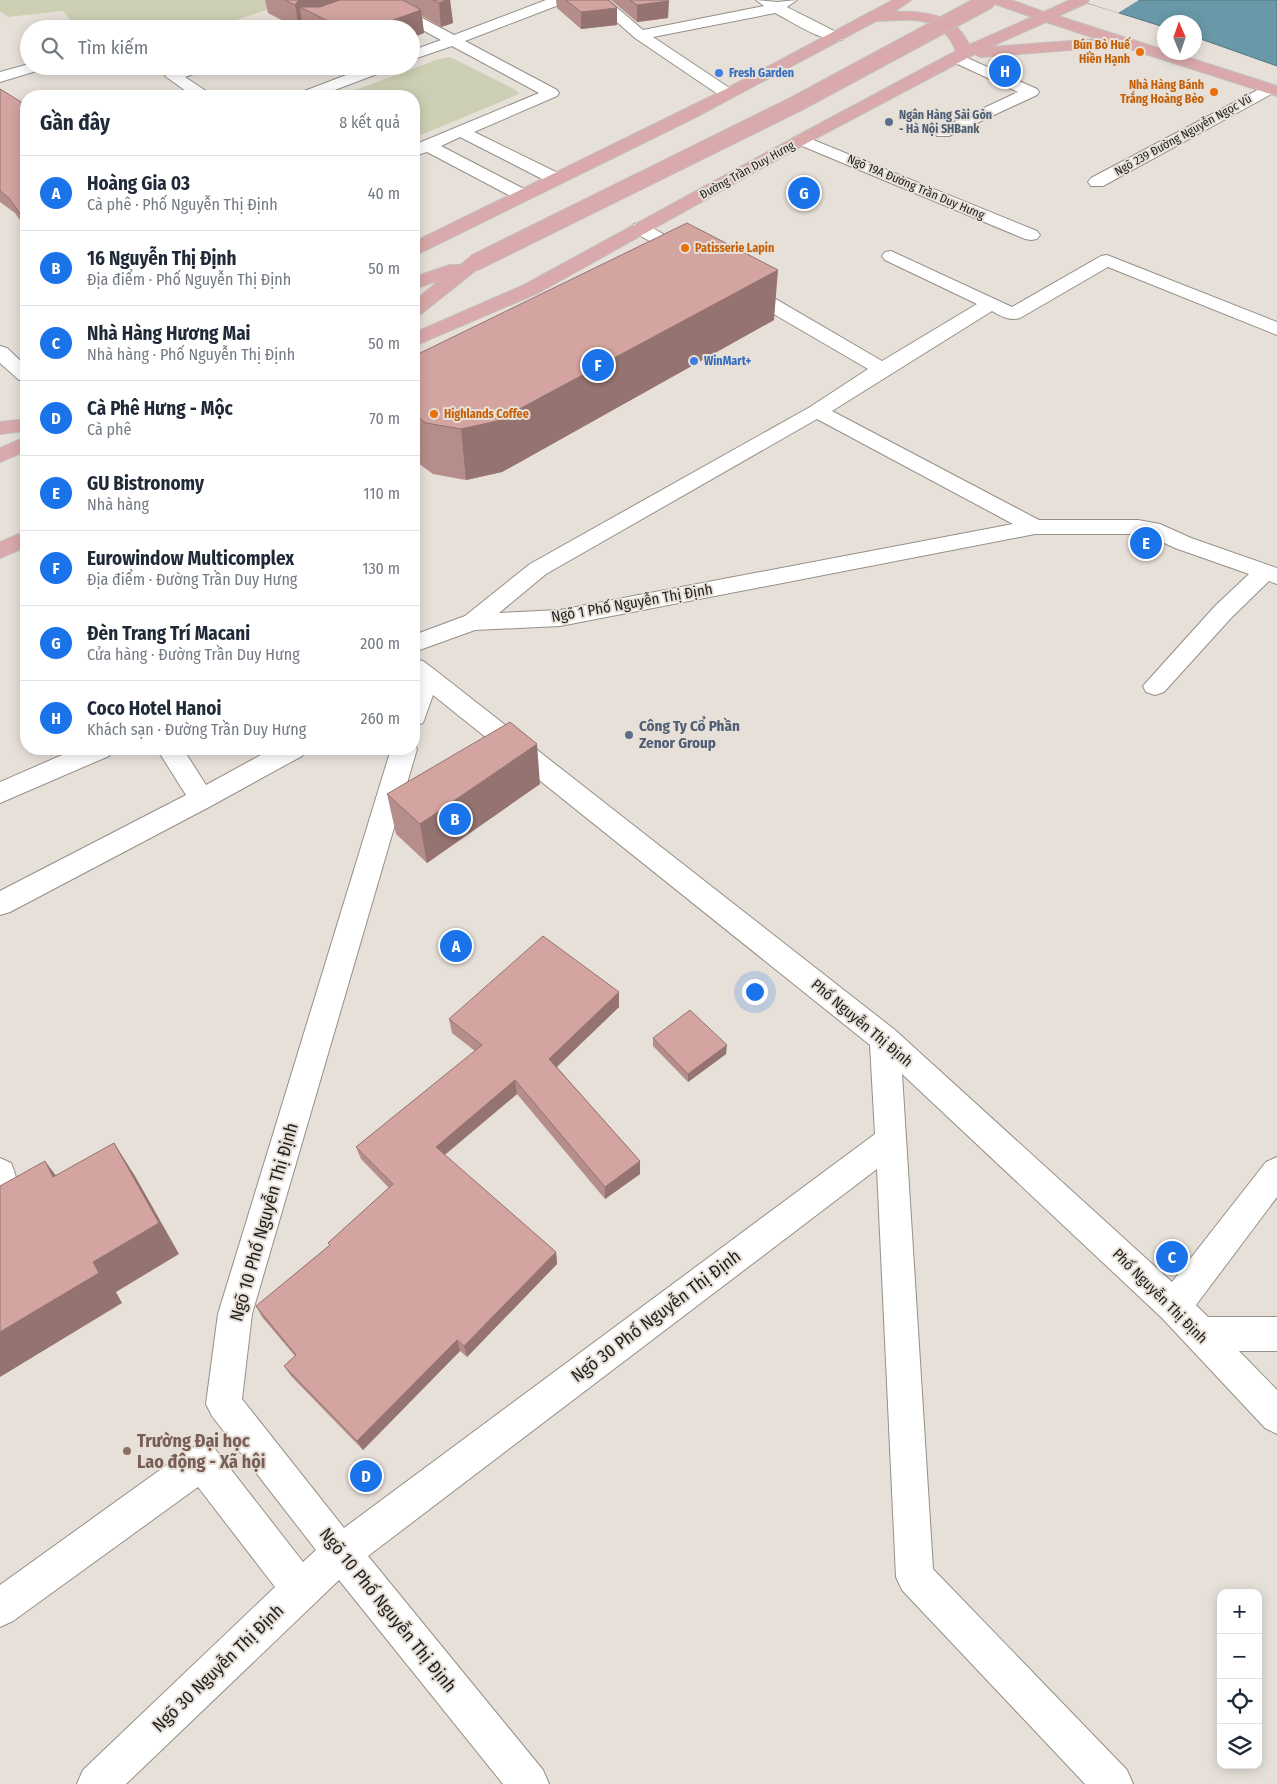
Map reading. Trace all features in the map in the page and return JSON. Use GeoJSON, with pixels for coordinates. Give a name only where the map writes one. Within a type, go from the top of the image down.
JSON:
{"type":"FeatureCollection","features":[{"type":"Feature","properties":{"kind":"main road"},"geometry":{"type":"LineString","coordinates":[[420,246],[728,94],[837,37],[875,8],[904,0]]}},
{"type":"Feature","properties":{"kind":"main road"},"geometry":{"type":"LineString","coordinates":[[420,281],[474,263],[796,104],[989,0]]}},
{"type":"Feature","properties":{"kind":"main road"},"geometry":{"type":"LineString","coordinates":[[997,0],[1273,90]]}},
{"type":"Feature","properties":{"kind":"main road","name":"Đường Trần Duy Hưng"},"geometry":{"type":"LineString","coordinates":[[420,337],[531,289],[801,140],[960,56],[1081,0]]}},
{"type":"Feature","properties":{"kind":"main road"},"geometry":{"type":"LineString","coordinates":[[875,8],[908,16],[937,20],[946,25],[955,34],[960,56],[1123,42]]}},
{"type":"Feature","properties":{"kind":"main road"},"geometry":{"type":"LineString","coordinates":[[420,305],[474,263]]}},
{"type":"Feature","properties":{"kind":"main road"},"geometry":{"type":"LineString","coordinates":[[0,428],[20,426]]}},
{"type":"Feature","properties":{"kind":"main road"},"geometry":{"type":"LineString","coordinates":[[0,456],[20,446]]}},
{"type":"Feature","properties":{"kind":"main road"},"geometry":{"type":"LineString","coordinates":[[0,551],[20,541]]}},
{"type":"Feature","properties":{"kind":"street"},"geometry":{"type":"LineString","coordinates":[[420,53],[559,0]]}},
{"type":"Feature","properties":{"kind":"street"},"geometry":{"type":"LineString","coordinates":[[599,0],[640,35],[728,94]]}},
{"type":"Feature","properties":{"kind":"street"},"geometry":{"type":"LineString","coordinates":[[640,35],[790,0]]}},
{"type":"Feature","properties":{"kind":"street"},"geometry":{"type":"LineString","coordinates":[[373,6],[382,3],[415,20]]}},
{"type":"Feature","properties":{"kind":"street"},"geometry":{"type":"LineString","coordinates":[[769,4],[816,30],[837,37]]}},
{"type":"Feature","properties":{"kind":"street"},"geometry":{"type":"LineString","coordinates":[[420,23],[551,92],[420,148]]}},
{"type":"Feature","properties":{"kind":"street"},"geometry":{"type":"LineString","coordinates":[[943,133],[1031,92],[960,56]]}},
{"type":"Feature","properties":{"kind":"street"},"geometry":{"type":"LineString","coordinates":[[0,77],[20,71]]}},
{"type":"Feature","properties":{"kind":"street"},"geometry":{"type":"LineString","coordinates":[[176,75],[173,76],[194,90]]}},
{"type":"Feature","properties":{"kind":"street"},"geometry":{"type":"LineString","coordinates":[[321,90],[361,75]]}},
{"type":"Feature","properties":{"kind":"street","name":"Ngõ 239 Đường Nguyễn Ngọc Vũ"},"geometry":{"type":"LineString","coordinates":[[1097,182],[1273,90]]}},
{"type":"Feature","properties":{"kind":"street"},"geometry":{"type":"LineString","coordinates":[[460,131],[556,179]]}},
{"type":"Feature","properties":{"kind":"street","name":"Ngõ 19A Đường Trần Duy Hưng"},"geometry":{"type":"LineString","coordinates":[[801,140],[1031,235]]}},
{"type":"Feature","properties":{"kind":"street"},"geometry":{"type":"LineString","coordinates":[[420,148],[522,195]]}},
{"type":"Feature","properties":{"kind":"street"},"geometry":{"type":"LineString","coordinates":[[640,228],[706,266]]}},
{"type":"Feature","properties":{"kind":"street"},"geometry":{"type":"LineString","coordinates":[[891,256],[1013,314],[1107,260],[1277,329]]}},
{"type":"Feature","properties":{"kind":"street"},"geometry":{"type":"LineString","coordinates":[[730,281],[882,369]]}},
{"type":"Feature","properties":{"kind":"street"},"geometry":{"type":"LineString","coordinates":[[420,642],[473,622],[538,569],[817,411],[882,369],[990,304]]}},
{"type":"Feature","properties":{"kind":"street"},"geometry":{"type":"LineString","coordinates":[[0,352],[20,370]]}},
{"type":"Feature","properties":{"kind":"street"},"geometry":{"type":"LineString","coordinates":[[817,411],[1035,527]]}},
{"type":"Feature","properties":{"kind":"street","name":"Ngõ 1 Phố Nguyễn Thị Định"},"geometry":{"type":"LineString","coordinates":[[473,622],[560,618],[1035,527],[1138,527],[1152,529],[1271,575]]}},
{"type":"Feature","properties":{"kind":"street","name":"Ngõ 1 Phố Nguyễn Thị Định"},"geometry":{"type":"LineString","coordinates":[[1154,686],[1224,612],[1271,575]]}},
{"type":"Feature","properties":{"kind":"street","name":"Phố Nguyễn Thị Định"},"geometry":{"type":"LineString","coordinates":[[420,677],[885,1039],[1174,1306],[1277,1416]]}},
{"type":"Feature","properties":{"kind":"street"},"geometry":{"type":"LineString","coordinates":[[0,793],[86,755]]}},
{"type":"Feature","properties":{"kind":"street"},"geometry":{"type":"LineString","coordinates":[[174,755],[202,798]]}},
{"type":"Feature","properties":{"kind":"street"},"geometry":{"type":"LineString","coordinates":[[0,904],[282,755]]}},
{"type":"Feature","properties":{"kind":"street","name":"Ngõ 10 Phố Nguyễn Thị Định"},"geometry":{"type":"LineString","coordinates":[[402,755],[235,1314],[224,1404],[341,1553],[529,1784]]}},
{"type":"Feature","properties":{"kind":"street"},"geometry":{"type":"LineString","coordinates":[[885,1039],[915,1577],[1114,1784]]}},
{"type":"Feature","properties":{"kind":"street","name":"Ngõ 30 Phố Nguyễn Thị Định"},"geometry":{"type":"LineString","coordinates":[[341,1553],[891,1140]]}},
{"type":"Feature","properties":{"kind":"street"},"geometry":{"type":"LineString","coordinates":[[1174,1306],[1277,1172]]}},
{"type":"Feature","properties":{"kind":"street"},"geometry":{"type":"LineString","coordinates":[[1199,1334],[1277,1334]]}},
{"type":"Feature","properties":{"kind":"street"},"geometry":{"type":"LineString","coordinates":[[0,1608],[202,1462],[300,1589]]}},
{"type":"Feature","properties":{"kind":"street","name":"Ngõ 30 Nguyễn Thị Định"},"geometry":{"type":"LineString","coordinates":[[97,1784],[300,1589],[341,1553]]}},
{"type":"Feature","properties":{"kind":"green space"},"geometry":{"type":"Polygon","coordinates":[[[0,0],[298,0],[236,20],[70,20],[63,11],[8,17],[0,11],[0,0]]]}},
{"type":"Feature","properties":{"kind":"green space"},"geometry":{"type":"Polygon","coordinates":[[[450,57],[512,88],[519,94],[420,135],[420,90],[355,90],[396,75],[420,75],[420,66],[450,57]]]}},
{"type":"Feature","properties":{"kind":"water"},"geometry":{"type":"Polygon","coordinates":[[[1078,0],[1277,0],[1277,66],[1202,39],[1202,15],[1157,15],[1157,25],[1078,0]]]}},
{"type":"Feature","properties":{"kind":"pier"},"geometry":{"type":"Polygon","coordinates":[[[1078,0],[1139,0],[1118,13],[1078,0]]]}},
{"type":"Feature","properties":{"kind":"building"},"geometry":{"type":"Polygon","coordinates":[[[285,0],[300,0],[295,5],[285,0]]]}},
{"type":"Feature","properties":{"kind":"building"},"geometry":{"type":"Polygon","coordinates":[[[340,0],[403,0],[421,10],[393,20],[326,20],[300,7],[320,7],[340,0]]]}},
{"type":"Feature","properties":{"kind":"building"},"geometry":{"type":"Polygon","coordinates":[[[433,0],[447,0],[439,3],[433,0]]]}},
{"type":"Feature","properties":{"kind":"building"},"geometry":{"type":"Polygon","coordinates":[[[566,0],[608,0],[617,8],[581,12],[566,0]]]}},
{"type":"Feature","properties":{"kind":"building"},"geometry":{"type":"Polygon","coordinates":[[[630,0],[668,0],[669,1],[637,5],[630,0]]]}},
{"type":"Feature","properties":{"kind":"building"},"geometry":{"type":"Polygon","coordinates":[[[0,89],[20,101],[20,214],[9,198],[0,191],[0,89]]]}},
{"type":"Feature","properties":{"kind":"building"},"geometry":{"type":"Polygon","coordinates":[[[687,223],[778,270],[497,421],[461,429],[426,423],[420,418],[420,353],[687,223]]]}},
{"type":"Feature","properties":{"kind":"building"},"geometry":{"type":"Polygon","coordinates":[[[510,722],[537,744],[420,824],[387,794],[510,722]]]}},
{"type":"Feature","properties":{"kind":"building"},"geometry":{"type":"Polygon","coordinates":[[[543,936],[619,992],[549,1059],[640,1161],[605,1187],[515,1080],[436,1147],[556,1252],[464,1346],[457,1340],[357,1441],[284,1366],[296,1355],[256,1306],[330,1245],[328,1243],[393,1184],[356,1147],[482,1045],[449,1019],[543,936]]]}},
{"type":"Feature","properties":{"kind":"building"},"geometry":{"type":"Polygon","coordinates":[[[690,1010],[727,1045],[688,1074],[653,1038],[690,1010]]]}},
{"type":"Feature","properties":{"kind":"building"},"geometry":{"type":"Polygon","coordinates":[[[114,1143],[159,1223],[93,1262],[99,1273],[0,1332],[0,1186],[45,1161],[53,1177],[114,1143]]]}},
{"type":"Feature","properties":{"kind":"place","name":"Bún Bò Huế Hiền Hạnh"},"geometry":{"type":"Point","coordinates":[1140,52]}},
{"type":"Feature","properties":{"kind":"place","name":"Coco Hotel Hanoi"},"geometry":{"type":"Point","coordinates":[1005,71]}},
{"type":"Feature","properties":{"kind":"place","name":"Fresh Garden"},"geometry":{"type":"Point","coordinates":[719,73]}},
{"type":"Feature","properties":{"kind":"place","name":"Nhà Hàng Bánh Trắng Hoàng Bèo"},"geometry":{"type":"Point","coordinates":[1214,92]}},
{"type":"Feature","properties":{"kind":"place","name":"Ngân Hàng Sài Gòn - Hà Nội SHBank"},"geometry":{"type":"Point","coordinates":[889,122]}},
{"type":"Feature","properties":{"kind":"place","name":"Đèn Trang Trí Macani"},"geometry":{"type":"Point","coordinates":[804,193]}},
{"type":"Feature","properties":{"kind":"place","name":"Patisserie Lapin"},"geometry":{"type":"Point","coordinates":[685,248]}},
{"type":"Feature","properties":{"kind":"place","name":"WinMart+"},"geometry":{"type":"Point","coordinates":[694,361]}},
{"type":"Feature","properties":{"kind":"place","name":"Eurowindow Multicomplex"},"geometry":{"type":"Point","coordinates":[598,365]}},
{"type":"Feature","properties":{"kind":"place","name":"Highlands Coffee"},"geometry":{"type":"Point","coordinates":[434,414]}},
{"type":"Feature","properties":{"kind":"place","name":"GU Bistronomy"},"geometry":{"type":"Point","coordinates":[1146,543]}},
{"type":"Feature","properties":{"kind":"place","name":"Công Ty Cổ Phần Zenor Group"},"geometry":{"type":"Point","coordinates":[629,735]}},
{"type":"Feature","properties":{"kind":"place","name":"16 Nguyễn Thị Định"},"geometry":{"type":"Point","coordinates":[455,819]}},
{"type":"Feature","properties":{"kind":"place","name":"Hoàng Gia 03"},"geometry":{"type":"Point","coordinates":[456,946]}},
{"type":"Feature","properties":{"kind":"place","name":"Nhà Hàng Hương Mai"},"geometry":{"type":"Point","coordinates":[1172,1257]}},
{"type":"Feature","properties":{"kind":"place","name":"Trường Đại học Lao động - Xã hội"},"geometry":{"type":"Point","coordinates":[127,1451]}},
{"type":"Feature","properties":{"kind":"place","name":"Cà Phê Hưng - Mộc"},"geometry":{"type":"Point","coordinates":[366,1476]}}]}
